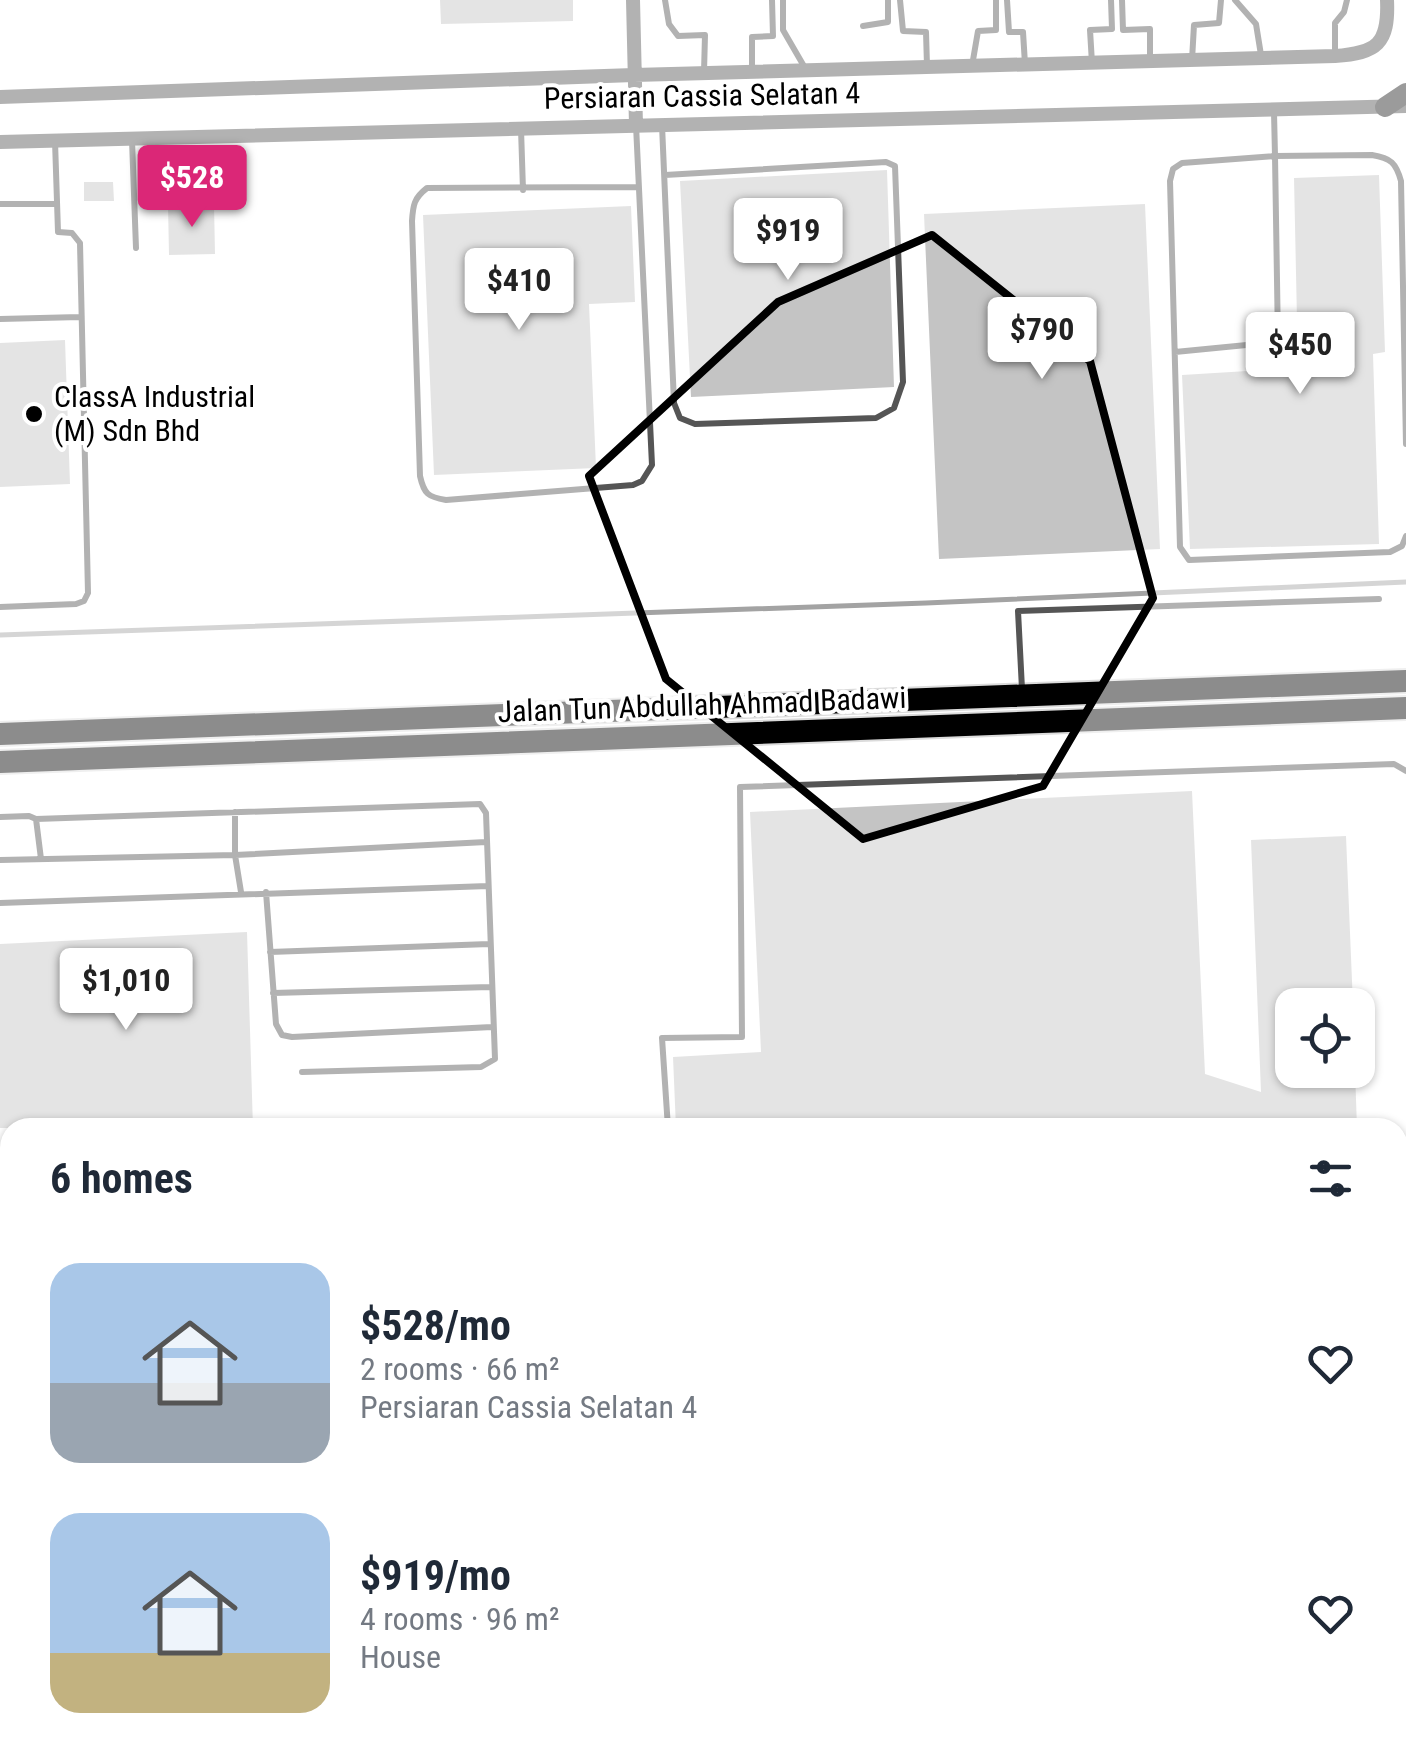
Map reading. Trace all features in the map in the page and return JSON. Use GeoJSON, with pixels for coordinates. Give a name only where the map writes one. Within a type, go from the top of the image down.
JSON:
{"type":"FeatureCollection","features":[{"type":"Feature","properties":{"kind":"main road","name":"Jalan Tun Abdullah Ahmad Badawi"},"geometry":{"type":"LineString","coordinates":[[0,734],[1405,680]]}},
{"type":"Feature","properties":{"kind":"main road","name":"Jalan Tun Abdullah Ahmad Badawi"},"geometry":{"type":"LineString","coordinates":[[0,762],[1406,708]]}},
{"type":"Feature","properties":{"kind":"street"},"geometry":{"type":"LineString","coordinates":[[632,0],[636,125]]}},
{"type":"Feature","properties":{"kind":"street"},"geometry":{"type":"LineString","coordinates":[[0,97],[1364,54],[1377,45],[1385,32],[1387,0]]}},
{"type":"Feature","properties":{"kind":"street"},"geometry":{"type":"LineString","coordinates":[[1406,93],[1396,106],[1406,115]]}},
{"type":"Feature","properties":{"kind":"street","name":"Persiaran Cassia Selatan 4"},"geometry":{"type":"LineString","coordinates":[[0,142],[1396,106]]}},
{"type":"Feature","properties":{"kind":"lane"},"geometry":{"type":"LineString","coordinates":[[665,0],[669,24],[678,36],[704,36],[704,73]]}},
{"type":"Feature","properties":{"kind":"lane"},"geometry":{"type":"LineString","coordinates":[[752,72],[752,37],[772,36],[772,0]]}},
{"type":"Feature","properties":{"kind":"lane"},"geometry":{"type":"LineString","coordinates":[[782,0],[783,30],[806,70]]}},
{"type":"Feature","properties":{"kind":"lane"},"geometry":{"type":"LineString","coordinates":[[863,26],[888,22],[888,0]]}},
{"type":"Feature","properties":{"kind":"lane"},"geometry":{"type":"LineString","coordinates":[[900,0],[903,31],[926,32],[927,68]]}},
{"type":"Feature","properties":{"kind":"lane"},"geometry":{"type":"LineString","coordinates":[[972,67],[978,31],[996,30],[996,0]]}},
{"type":"Feature","properties":{"kind":"lane"},"geometry":{"type":"LineString","coordinates":[[1007,0],[1009,32],[1023,32],[1025,64]]}},
{"type":"Feature","properties":{"kind":"lane"},"geometry":{"type":"LineString","coordinates":[[1092,64],[1090,30],[1112,29],[1111,0]]}},
{"type":"Feature","properties":{"kind":"lane"},"geometry":{"type":"LineString","coordinates":[[1122,0],[1123,30],[1150,29],[1150,62]]}},
{"type":"Feature","properties":{"kind":"lane"},"geometry":{"type":"LineString","coordinates":[[1192,62],[1194,25],[1219,23],[1221,0]]}},
{"type":"Feature","properties":{"kind":"lane"},"geometry":{"type":"LineString","coordinates":[[1235,0],[1256,24],[1261,60]]}},
{"type":"Feature","properties":{"kind":"lane"},"geometry":{"type":"LineString","coordinates":[[1335,56],[1335,24],[1347,0]]}},
{"type":"Feature","properties":{"kind":"lane"},"geometry":{"type":"LineString","coordinates":[[1175,352],[1278,342],[1274,110]]}},
{"type":"Feature","properties":{"kind":"lane"},"geometry":{"type":"LineString","coordinates":[[662,124],[674,403],[680,418],[694,424],[876,418],[894,408],[903,382],[895,166],[886,162],[665,174]]}},
{"type":"Feature","properties":{"kind":"lane"},"geometry":{"type":"LineString","coordinates":[[636,125],[652,465],[649,474],[633,485],[446,500],[429,497],[420,476],[413,203],[427,188],[638,187]]}},
{"type":"Feature","properties":{"kind":"lane"},"geometry":{"type":"LineString","coordinates":[[521,128],[523,190]]}},
{"type":"Feature","properties":{"kind":"lane"},"geometry":{"type":"LineString","coordinates":[[132,138],[136,248]]}},
{"type":"Feature","properties":{"kind":"lane"},"geometry":{"type":"LineString","coordinates":[[0,607],[76,604],[87,597],[80,243],[72,232],[58,232],[55,141]]}},
{"type":"Feature","properties":{"kind":"lane"},"geometry":{"type":"LineString","coordinates":[[1406,444],[1402,182],[1396,164],[1372,154],[1275,156],[1182,163],[1174,169],[1170,181],[1183,556],[1189,560],[1390,552],[1402,546],[1406,536]]}},
{"type":"Feature","properties":{"kind":"lane"},"geometry":{"type":"LineString","coordinates":[[0,204],[57,204]]}},
{"type":"Feature","properties":{"kind":"lane"},"geometry":{"type":"LineString","coordinates":[[0,319],[80,318]]}},
{"type":"Feature","properties":{"kind":"lane"},"geometry":{"type":"LineString","coordinates":[[1023,696],[1018,611],[1379,599]]}},
{"type":"Feature","properties":{"kind":"lane"},"geometry":{"type":"LineString","coordinates":[[667,1118],[662,1038],[742,1037],[740,787],[1394,764],[1406,772]]}},
{"type":"Feature","properties":{"kind":"lane"},"geometry":{"type":"LineString","coordinates":[[0,817],[480,804],[486,813],[495,1059],[481,1068],[302,1072]]}},
{"type":"Feature","properties":{"kind":"lane"},"geometry":{"type":"LineString","coordinates":[[235,812],[235,855],[241,892]]}},
{"type":"Feature","properties":{"kind":"lane"},"geometry":{"type":"LineString","coordinates":[[36,819],[41,859]]}},
{"type":"Feature","properties":{"kind":"lane"},"geometry":{"type":"LineString","coordinates":[[0,860],[235,855],[486,842]]}},
{"type":"Feature","properties":{"kind":"lane"},"geometry":{"type":"LineString","coordinates":[[0,903],[489,886]]}},
{"type":"Feature","properties":{"kind":"lane"},"geometry":{"type":"LineString","coordinates":[[266,892],[276,1024],[282,1034],[292,1037],[492,1026]]}},
{"type":"Feature","properties":{"kind":"lane"},"geometry":{"type":"LineString","coordinates":[[270,952],[489,944]]}},
{"type":"Feature","properties":{"kind":"lane"},"geometry":{"type":"LineString","coordinates":[[273,993],[490,988]]}},
{"type":"Feature","properties":{"kind":"highlighted area"},"geometry":{"type":"Polygon","coordinates":[[[932,235],[1090,361],[1153,598],[1043,786],[863,839],[666,679],[589,476],[778,302],[932,235]]]}},
{"type":"Feature","properties":{"kind":"building"},"geometry":{"type":"Polygon","coordinates":[[[440,0],[573,0],[573,21],[441,24],[440,0]]]}},
{"type":"Feature","properties":{"kind":"building"},"geometry":{"type":"Polygon","coordinates":[[[887,170],[894,387],[691,397],[680,181],[887,170]]]}},
{"type":"Feature","properties":{"kind":"building"},"geometry":{"type":"Polygon","coordinates":[[[1379,175],[1385,352],[1373,354],[1379,544],[1190,549],[1182,375],[1298,368],[1294,178],[1379,175]]]}},
{"type":"Feature","properties":{"kind":"building"},"geometry":{"type":"Polygon","coordinates":[[[84,182],[113,182],[114,201],[84,201],[84,182]]]}},
{"type":"Feature","properties":{"kind":"building"},"geometry":{"type":"Polygon","coordinates":[[[214,204],[215,254],[169,255],[168,205],[214,204]]]}},
{"type":"Feature","properties":{"kind":"building"},"geometry":{"type":"Polygon","coordinates":[[[1145,204],[1160,549],[939,559],[924,214],[1145,204]]]}},
{"type":"Feature","properties":{"kind":"building"},"geometry":{"type":"Polygon","coordinates":[[[631,206],[635,302],[589,304],[596,468],[434,475],[423,215],[631,206]]]}},
{"type":"Feature","properties":{"kind":"building","name":"ClassA Industrial (M) Sdn Bhd"},"geometry":{"type":"Polygon","coordinates":[[[65,340],[70,484],[0,487],[0,343],[65,340]]]}},
{"type":"Feature","properties":{"kind":"building"},"geometry":{"type":"Polygon","coordinates":[[[1192,791],[1205,1074],[1261,1092],[1251,840],[1346,836],[1352,988],[1275,988],[1275,1088],[1356,1088],[1357,1118],[676,1118],[673,1057],[761,1052],[750,812],[1192,791]]]}},
{"type":"Feature","properties":{"kind":"building"},"geometry":{"type":"Polygon","coordinates":[[[247,932],[253,1118],[0,1118],[0,944],[247,932]]]}},
{"type":"Feature","properties":{"kind":"waterway"},"geometry":{"type":"LineString","coordinates":[[0,635],[1406,582]]}},
{"type":"Feature","properties":{"kind":"place","name":"ClassA Industrial (M) Sdn Bhd"},"geometry":{"type":"Point","coordinates":[34,414]}}]}
